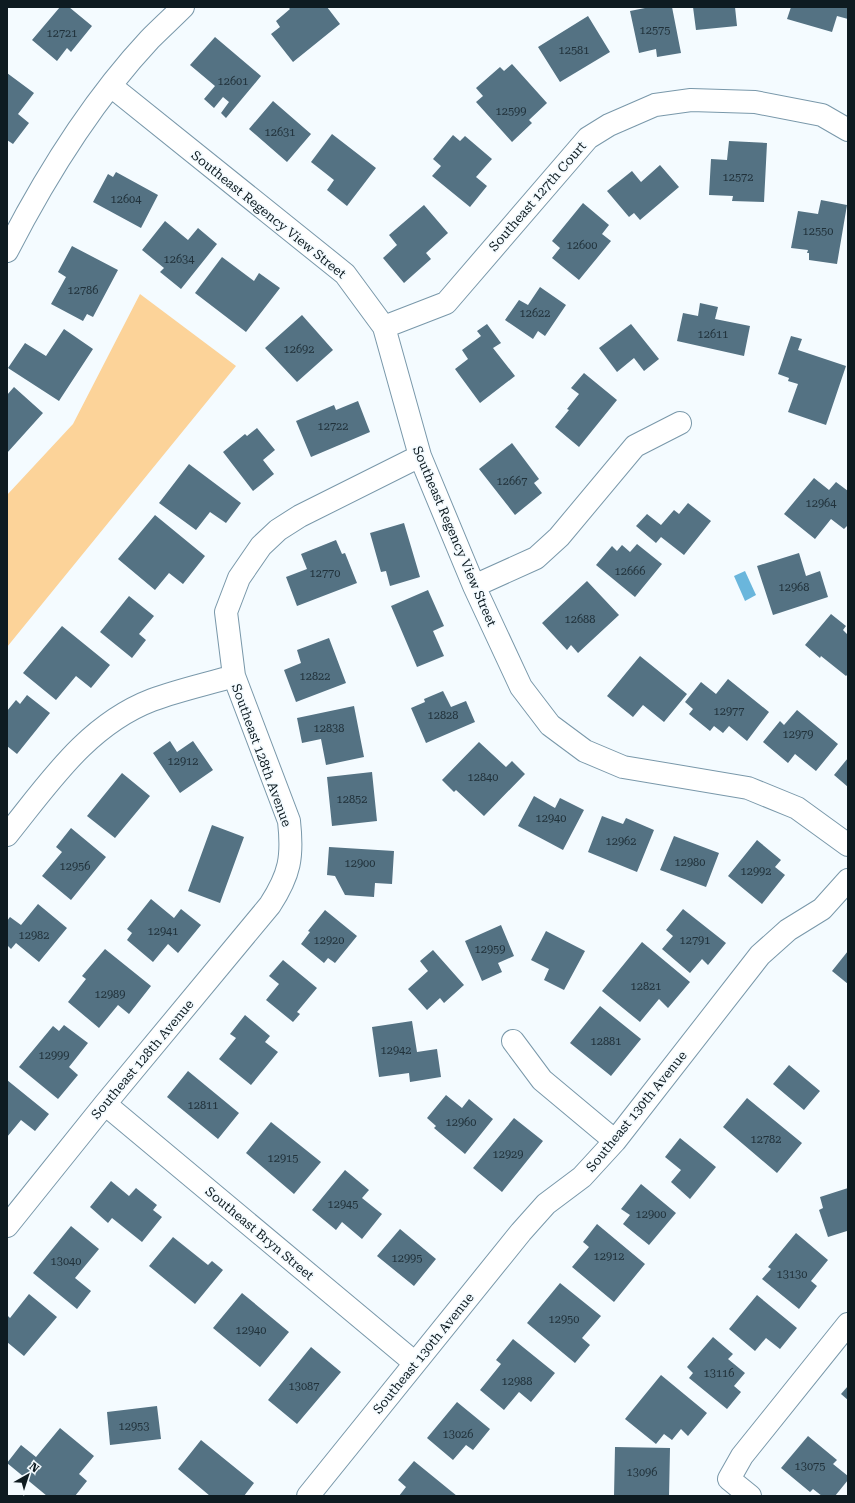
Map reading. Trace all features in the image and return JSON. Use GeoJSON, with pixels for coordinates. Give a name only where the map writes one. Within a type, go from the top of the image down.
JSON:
{"type":"FeatureCollection","features":[{"type":"Feature","properties":{"kind":"street"},"geometry":{"type":"LineString","coordinates":[[7,251],[31,203],[66,147],[110,86],[150,39],[183,7]]}},
{"type":"Feature","properties":{"kind":"street","name":"Southeast Regency View Street"},"geometry":{"type":"LineString","coordinates":[[110,86],[345,274],[384,327],[420,456],[474,586],[521,687],[550,725],[585,751],[623,767],[748,788],[797,808],[848,844]]}},
{"type":"Feature","properties":{"kind":"street","name":"Southeast 127th Court"},"geometry":{"type":"LineString","coordinates":[[384,327],[446,303],[588,138],[609,125],[628,116],[655,105],[690,100],[755,102],[822,115],[848,130]]}},
{"type":"Feature","properties":{"kind":"street"},"geometry":{"type":"LineString","coordinates":[[474,586],[536,558],[560,537],[635,446],[680,423]]}},
{"type":"Feature","properties":{"kind":"street","name":"Southeast 128th Avenue"},"geometry":{"type":"LineString","coordinates":[[10,1215],[105,1104],[270,905],[281,889],[287,871],[291,846],[289,821],[234,676],[226,612],[239,578],[261,546],[278,530],[300,516],[420,456]]}},
{"type":"Feature","properties":{"kind":"street"},"geometry":{"type":"LineString","coordinates":[[7,836],[65,763],[86,741],[115,719],[152,700],[234,676]]}},
{"type":"Feature","properties":{"kind":"street","name":"Southeast 130th Avenue"},"geometry":{"type":"LineString","coordinates":[[308,1496],[521,1232],[546,1204],[582,1177],[615,1141],[760,955],[788,930],[822,909],[848,880]]}},
{"type":"Feature","properties":{"kind":"street"},"geometry":{"type":"LineString","coordinates":[[513,1041],[542,1080],[615,1141]]}},
{"type":"Feature","properties":{"kind":"street","name":"Southeast Bryn Street"},"geometry":{"type":"LineString","coordinates":[[105,1104],[415,1363]]}},
{"type":"Feature","properties":{"kind":"street"},"geometry":{"type":"LineString","coordinates":[[750,1496],[729,1479],[742,1456],[848,1324]]}},
{"type":"Feature","properties":{"kind":"shaded area"},"geometry":{"type":"Polygon","coordinates":[[[140,294],[236,366],[7,647],[7,495],[73,424],[140,294]]]}},
{"type":"Feature","properties":{"kind":"water"},"geometry":{"type":"Polygon","coordinates":[[[745,571],[756,595],[745,601],[734,576],[745,571]]]}},
{"type":"Feature","properties":{"kind":"building"},"geometry":{"type":"Polygon","coordinates":[[[60,7],[69,7],[92,26],[71,52],[67,48],[57,61],[32,40],[60,7]]]}},
{"type":"Feature","properties":{"kind":"building"},"geometry":{"type":"Polygon","coordinates":[[[288,7],[327,7],[340,24],[293,62],[271,34],[280,27],[276,21],[290,9],[288,7]]]}},
{"type":"Feature","properties":{"kind":"building"},"geometry":{"type":"Polygon","coordinates":[[[650,7],[672,7],[681,53],[657,57],[656,49],[639,53],[630,11],[650,7]]]}},
{"type":"Feature","properties":{"kind":"building"},"geometry":{"type":"Polygon","coordinates":[[[693,7],[735,7],[737,26],[696,30],[693,7]]]}},
{"type":"Feature","properties":{"kind":"building"},"geometry":{"type":"Polygon","coordinates":[[[791,7],[848,7],[848,19],[837,16],[832,32],[787,19],[791,7]]]}},
{"type":"Feature","properties":{"kind":"building"},"geometry":{"type":"Polygon","coordinates":[[[588,16],[610,52],[560,82],[538,47],[588,16]]]}},
{"type":"Feature","properties":{"kind":"building"},"geometry":{"type":"Polygon","coordinates":[[[215,37],[261,76],[226,118],[221,113],[229,102],[223,97],[214,108],[204,99],[215,86],[190,65],[215,37]]]}},
{"type":"Feature","properties":{"kind":"building"},"geometry":{"type":"Polygon","coordinates":[[[512,64],[547,103],[529,120],[532,123],[512,142],[476,102],[483,96],[476,88],[500,67],[504,71],[512,64]]]}},
{"type":"Feature","properties":{"kind":"building"},"geometry":{"type":"Polygon","coordinates":[[[7,73],[34,93],[18,114],[29,123],[13,144],[7,140],[7,73]]]}},
{"type":"Feature","properties":{"kind":"building"},"geometry":{"type":"Polygon","coordinates":[[[273,101],[311,134],[287,162],[249,129],[273,101]]]}},
{"type":"Feature","properties":{"kind":"building"},"geometry":{"type":"Polygon","coordinates":[[[332,134],[376,168],[347,206],[327,190],[334,180],[311,162],[332,134]]]}},
{"type":"Feature","properties":{"kind":"building"},"geometry":{"type":"Polygon","coordinates":[[[453,135],[460,141],[465,136],[492,159],[476,177],[487,186],[470,207],[432,176],[441,166],[433,159],[453,135]]]}},
{"type":"Feature","properties":{"kind":"building"},"geometry":{"type":"Polygon","coordinates":[[[729,141],[767,143],[764,202],[732,201],[733,196],[709,195],[711,159],[727,160],[729,141]]]}},
{"type":"Feature","properties":{"kind":"building"},"geometry":{"type":"Polygon","coordinates":[[[660,165],[679,187],[640,220],[634,213],[629,217],[607,191],[632,171],[641,182],[660,165]]]}},
{"type":"Feature","properties":{"kind":"building"},"geometry":{"type":"Polygon","coordinates":[[[116,172],[158,195],[141,228],[93,202],[108,174],[113,177],[116,172]]]}},
{"type":"Feature","properties":{"kind":"building"},"geometry":{"type":"Polygon","coordinates":[[[821,200],[847,205],[837,264],[809,260],[809,253],[807,253],[808,250],[791,248],[798,211],[818,214],[821,200]]]}},
{"type":"Feature","properties":{"kind":"building"},"geometry":{"type":"Polygon","coordinates":[[[583,203],[609,225],[602,234],[611,241],[579,280],[552,258],[560,248],[552,241],[583,203]]]}},
{"type":"Feature","properties":{"kind":"building"},"geometry":{"type":"Polygon","coordinates":[[[424,205],[448,233],[426,253],[431,259],[404,283],[383,258],[397,245],[389,235],[424,205]]]}},
{"type":"Feature","properties":{"kind":"building"},"geometry":{"type":"Polygon","coordinates":[[[165,221],[188,240],[198,228],[217,244],[181,289],[160,272],[164,268],[142,250],[165,221]]]}},
{"type":"Feature","properties":{"kind":"building"},"geometry":{"type":"Polygon","coordinates":[[[72,246],[118,270],[93,317],[87,314],[83,321],[51,304],[66,277],[58,272],[72,246]]]}},
{"type":"Feature","properties":{"kind":"building"},"geometry":{"type":"Polygon","coordinates":[[[222,257],[254,281],[259,273],[280,288],[246,332],[195,293],[222,257]]]}},
{"type":"Feature","properties":{"kind":"building"},"geometry":{"type":"Polygon","coordinates":[[[540,287],[566,305],[545,336],[538,331],[533,339],[505,320],[519,300],[528,305],[540,287]]]}},
{"type":"Feature","properties":{"kind":"building"},"geometry":{"type":"Polygon","coordinates":[[[700,303],[718,307],[715,319],[750,326],[744,356],[677,341],[683,313],[698,316],[700,303]]]}},
{"type":"Feature","properties":{"kind":"building"},"geometry":{"type":"Polygon","coordinates":[[[302,315],[333,350],[297,382],[265,348],[302,315]]]}},
{"type":"Feature","properties":{"kind":"building"},"geometry":{"type":"Polygon","coordinates":[[[487,324],[501,343],[493,348],[515,376],[480,403],[455,369],[468,359],[462,350],[481,336],[477,331],[487,324]]]}},
{"type":"Feature","properties":{"kind":"building"},"geometry":{"type":"Polygon","coordinates":[[[631,324],[659,359],[644,371],[634,358],[617,372],[599,348],[631,324]]]}},
{"type":"Feature","properties":{"kind":"building"},"geometry":{"type":"Polygon","coordinates":[[[64,329],[93,349],[59,401],[8,368],[25,343],[46,356],[64,329]]]}},
{"type":"Feature","properties":{"kind":"building"},"geometry":{"type":"Polygon","coordinates":[[[791,336],[802,339],[798,350],[846,366],[826,425],[788,412],[798,384],[788,381],[789,378],[778,374],[791,336]]]}},
{"type":"Feature","properties":{"kind":"building"},"geometry":{"type":"Polygon","coordinates":[[[584,373],[617,400],[579,447],[555,427],[569,410],[567,409],[579,394],[571,388],[584,373]]]}},
{"type":"Feature","properties":{"kind":"building"},"geometry":{"type":"Polygon","coordinates":[[[14,387],[43,413],[7,453],[7,395],[14,387]]]}},
{"type":"Feature","properties":{"kind":"building"},"geometry":{"type":"Polygon","coordinates":[[[358,401],[370,432],[311,457],[296,421],[334,405],[336,410],[358,401]]]}},
{"type":"Feature","properties":{"kind":"building"},"geometry":{"type":"Polygon","coordinates":[[[257,428],[275,450],[263,460],[274,474],[253,491],[223,452],[245,434],[247,436],[257,428]]]}},
{"type":"Feature","properties":{"kind":"building"},"geometry":{"type":"Polygon","coordinates":[[[512,443],[539,479],[534,483],[542,493],[515,515],[479,469],[512,443]]]}},
{"type":"Feature","properties":{"kind":"building"},"geometry":{"type":"Polygon","coordinates":[[[189,464],[241,503],[226,523],[210,512],[196,530],[159,503],[189,464]]]}},
{"type":"Feature","properties":{"kind":"building"},"geometry":{"type":"Polygon","coordinates":[[[814,478],[829,490],[836,482],[848,491],[848,525],[844,529],[831,519],[815,539],[784,514],[814,478]]]}},
{"type":"Feature","properties":{"kind":"building"},"geometry":{"type":"Polygon","coordinates":[[[688,503],[711,521],[684,555],[661,537],[656,543],[636,526],[647,514],[661,525],[674,510],[679,514],[688,503]]]}},
{"type":"Feature","properties":{"kind":"building"},"geometry":{"type":"Polygon","coordinates":[[[155,515],[205,556],[183,584],[169,573],[155,590],[118,559],[155,515]]]}},
{"type":"Feature","properties":{"kind":"building"},"geometry":{"type":"Polygon","coordinates":[[[404,523],[420,577],[390,586],[386,571],[381,572],[370,533],[404,523]]]}},
{"type":"Feature","properties":{"kind":"building"},"geometry":{"type":"Polygon","coordinates":[[[336,540],[342,554],[345,553],[357,583],[297,606],[286,577],[307,569],[301,554],[336,540]]]}},
{"type":"Feature","properties":{"kind":"building"},"geometry":{"type":"Polygon","coordinates":[[[637,544],[662,564],[635,597],[596,565],[612,546],[617,551],[622,545],[630,552],[637,544]]]}},
{"type":"Feature","properties":{"kind":"building"},"geometry":{"type":"Polygon","coordinates":[[[799,553],[806,576],[820,571],[828,597],[773,615],[757,566],[799,553]]]}},
{"type":"Feature","properties":{"kind":"building"},"geometry":{"type":"Polygon","coordinates":[[[587,581],[619,615],[578,653],[571,645],[567,650],[542,623],[587,581]]]}},
{"type":"Feature","properties":{"kind":"building"},"geometry":{"type":"Polygon","coordinates":[[[428,590],[444,626],[433,631],[444,656],[417,667],[391,606],[428,590]]]}},
{"type":"Feature","properties":{"kind":"building"},"geometry":{"type":"Polygon","coordinates":[[[129,596],[154,616],[139,634],[146,640],[132,658],[100,632],[129,596]]]}},
{"type":"Feature","properties":{"kind":"building"},"geometry":{"type":"Polygon","coordinates":[[[831,614],[846,626],[843,630],[848,635],[848,674],[846,676],[821,656],[820,658],[805,645],[831,614]]]}},
{"type":"Feature","properties":{"kind":"building"},"geometry":{"type":"Polygon","coordinates":[[[62,626],[110,665],[91,688],[76,676],[56,700],[23,673],[62,626]]]}},
{"type":"Feature","properties":{"kind":"building"},"geometry":{"type":"Polygon","coordinates":[[[329,638],[346,683],[296,702],[284,670],[301,663],[297,650],[329,638]]]}},
{"type":"Feature","properties":{"kind":"building"},"geometry":{"type":"Polygon","coordinates":[[[640,656],[687,694],[664,722],[643,705],[633,717],[607,696],[640,656]]]}},
{"type":"Feature","properties":{"kind":"building"},"geometry":{"type":"Polygon","coordinates":[[[728,679],[769,712],[747,741],[729,726],[723,733],[714,726],[710,731],[689,714],[693,709],[685,702],[701,682],[716,694],[728,679]]]}},
{"type":"Feature","properties":{"kind":"building"},"geometry":{"type":"Polygon","coordinates":[[[443,691],[451,707],[466,701],[475,722],[426,743],[411,708],[425,702],[424,699],[443,691]]]}},
{"type":"Feature","properties":{"kind":"building"},"geometry":{"type":"Polygon","coordinates":[[[27,695],[50,713],[17,754],[7,746],[7,711],[16,700],[20,704],[27,695]]]}},
{"type":"Feature","properties":{"kind":"building"},"geometry":{"type":"Polygon","coordinates":[[[354,706],[364,757],[326,765],[321,739],[302,743],[297,718],[354,706]]]}},
{"type":"Feature","properties":{"kind":"building"},"geometry":{"type":"Polygon","coordinates":[[[797,710],[838,744],[816,771],[795,754],[788,763],[763,742],[780,721],[784,725],[797,710]]]}},
{"type":"Feature","properties":{"kind":"building"},"geometry":{"type":"Polygon","coordinates":[[[170,741],[177,752],[193,741],[213,770],[180,793],[153,753],[170,741]]]}},
{"type":"Feature","properties":{"kind":"building"},"geometry":{"type":"Polygon","coordinates":[[[479,742],[506,767],[512,761],[525,774],[484,816],[456,790],[454,792],[442,780],[479,742]]]}},
{"type":"Feature","properties":{"kind":"building"},"geometry":{"type":"Polygon","coordinates":[[[848,758],[848,787],[834,775],[848,758]]]}},
{"type":"Feature","properties":{"kind":"building"},"geometry":{"type":"Polygon","coordinates":[[[372,772],[377,821],[332,826],[327,777],[372,772]]]}},
{"type":"Feature","properties":{"kind":"building"},"geometry":{"type":"Polygon","coordinates":[[[122,773],[150,796],[115,838],[87,816],[122,773]]]}},
{"type":"Feature","properties":{"kind":"building"},"geometry":{"type":"Polygon","coordinates":[[[534,796],[555,808],[560,798],[584,810],[563,850],[518,826],[534,796]]]}},
{"type":"Feature","properties":{"kind":"building"},"geometry":{"type":"Polygon","coordinates":[[[602,816],[623,824],[626,818],[654,830],[637,872],[588,852],[602,816]]]}},
{"type":"Feature","properties":{"kind":"building"},"geometry":{"type":"Polygon","coordinates":[[[212,825],[244,837],[220,903],[188,891],[212,825]]]}},
{"type":"Feature","properties":{"kind":"building"},"geometry":{"type":"Polygon","coordinates":[[[71,828],[106,857],[71,900],[42,876],[62,852],[56,847],[71,828]]]}},
{"type":"Feature","properties":{"kind":"building"},"geometry":{"type":"Polygon","coordinates":[[[674,836],[719,853],[706,887],[660,870],[674,836]]]}},
{"type":"Feature","properties":{"kind":"building"},"geometry":{"type":"Polygon","coordinates":[[[757,840],[781,860],[775,867],[785,875],[762,904],[728,876],[757,840]]]}},
{"type":"Feature","properties":{"kind":"building"},"geometry":{"type":"Polygon","coordinates":[[[329,847],[394,851],[392,884],[375,883],[374,897],[345,895],[335,876],[327,875],[329,847]]]}},
{"type":"Feature","properties":{"kind":"building"},"geometry":{"type":"Polygon","coordinates":[[[151,899],[174,918],[181,909],[201,925],[178,953],[168,944],[153,962],[127,940],[132,933],[127,929],[151,899]]]}},
{"type":"Feature","properties":{"kind":"building"},"geometry":{"type":"Polygon","coordinates":[[[38,904],[67,928],[39,962],[16,943],[11,949],[7,945],[7,921],[10,917],[21,925],[38,904]]]}},
{"type":"Feature","properties":{"kind":"building"},"geometry":{"type":"Polygon","coordinates":[[[683,909],[726,943],[708,965],[702,959],[690,973],[662,949],[673,936],[666,930],[683,909]]]}},
{"type":"Feature","properties":{"kind":"building"},"geometry":{"type":"Polygon","coordinates":[[[325,910],[357,936],[335,963],[328,958],[324,963],[301,944],[310,932],[308,931],[325,910]]]}},
{"type":"Feature","properties":{"kind":"building"},"geometry":{"type":"Polygon","coordinates":[[[501,925],[514,956],[498,963],[502,972],[482,981],[465,941],[501,925]]]}},
{"type":"Feature","properties":{"kind":"building"},"geometry":{"type":"Polygon","coordinates":[[[546,931],[585,951],[564,990],[544,980],[549,969],[531,960],[546,931]]]}},
{"type":"Feature","properties":{"kind":"building"},"geometry":{"type":"Polygon","coordinates":[[[642,942],[690,982],[668,1008],[659,999],[640,1022],[602,991],[642,942]]]}},
{"type":"Feature","properties":{"kind":"building"},"geometry":{"type":"Polygon","coordinates":[[[105,949],[151,986],[129,1014],[118,1005],[99,1028],[68,1002],[86,979],[82,976],[105,949]]]}},
{"type":"Feature","properties":{"kind":"building"},"geometry":{"type":"Polygon","coordinates":[[[433,950],[464,985],[444,1003],[440,998],[427,1010],[408,989],[428,971],[420,961],[433,950]]]}},
{"type":"Feature","properties":{"kind":"building"},"geometry":{"type":"Polygon","coordinates":[[[848,951],[848,984],[832,971],[848,951]]]}},
{"type":"Feature","properties":{"kind":"building"},"geometry":{"type":"Polygon","coordinates":[[[283,960],[317,988],[297,1012],[300,1014],[293,1022],[266,1000],[279,984],[269,976],[283,960]]]}},
{"type":"Feature","properties":{"kind":"building"},"geometry":{"type":"Polygon","coordinates":[[[600,1006],[641,1039],[611,1076],[570,1043],[600,1006]]]}},
{"type":"Feature","properties":{"kind":"building"},"geometry":{"type":"Polygon","coordinates":[[[245,1015],[270,1036],[265,1042],[278,1052],[251,1085],[219,1059],[236,1038],[230,1034],[245,1015]]]}},
{"type":"Feature","properties":{"kind":"building"},"geometry":{"type":"Polygon","coordinates":[[[412,1021],[417,1052],[437,1049],[441,1077],[410,1082],[409,1073],[379,1077],[372,1027],[412,1021]]]}},
{"type":"Feature","properties":{"kind":"building"},"geometry":{"type":"Polygon","coordinates":[[[64,1025],[88,1043],[69,1067],[78,1075],[58,1099],[19,1067],[53,1026],[59,1031],[64,1025]]]}},
{"type":"Feature","properties":{"kind":"building"},"geometry":{"type":"Polygon","coordinates":[[[789,1065],[820,1091],[804,1110],[773,1084],[789,1065]]]}},
{"type":"Feature","properties":{"kind":"building"},"geometry":{"type":"Polygon","coordinates":[[[188,1071],[239,1113],[218,1139],[167,1097],[188,1071]]]}},
{"type":"Feature","properties":{"kind":"building"},"geometry":{"type":"Polygon","coordinates":[[[7,1080],[49,1114],[35,1131],[21,1120],[7,1137],[7,1080]]]}},
{"type":"Feature","properties":{"kind":"building"},"geometry":{"type":"Polygon","coordinates":[[[446,1095],[462,1108],[469,1099],[493,1119],[465,1154],[434,1128],[436,1126],[427,1118],[446,1095]]]}},
{"type":"Feature","properties":{"kind":"building"},"geometry":{"type":"Polygon","coordinates":[[[747,1098],[802,1143],[777,1173],[723,1127],[747,1098]]]}},
{"type":"Feature","properties":{"kind":"building"},"geometry":{"type":"Polygon","coordinates":[[[514,1118],[543,1141],[502,1192],[473,1168],[514,1118]]]}},
{"type":"Feature","properties":{"kind":"building"},"geometry":{"type":"Polygon","coordinates":[[[271,1122],[321,1162],[294,1194],[246,1153],[271,1122]]]}},
{"type":"Feature","properties":{"kind":"building"},"geometry":{"type":"Polygon","coordinates":[[[680,1138],[716,1167],[690,1199],[671,1182],[681,1170],[665,1157],[680,1138]]]}},
{"type":"Feature","properties":{"kind":"building"},"geometry":{"type":"Polygon","coordinates":[[[345,1170],[369,1190],[362,1198],[382,1214],[362,1239],[342,1222],[336,1230],[312,1210],[345,1170]]]}},
{"type":"Feature","properties":{"kind":"building"},"geometry":{"type":"Polygon","coordinates":[[[111,1181],[129,1196],[136,1188],[157,1205],[153,1210],[162,1217],[142,1242],[112,1218],[108,1223],[90,1207],[111,1181]]]}},
{"type":"Feature","properties":{"kind":"building"},"geometry":{"type":"Polygon","coordinates":[[[641,1184],[676,1213],[649,1245],[623,1224],[630,1215],[621,1209],[641,1184]]]}},
{"type":"Feature","properties":{"kind":"building"},"geometry":{"type":"Polygon","coordinates":[[[848,1188],[848,1234],[847,1231],[828,1237],[819,1210],[823,1208],[820,1197],[848,1188]]]}},
{"type":"Feature","properties":{"kind":"building"},"geometry":{"type":"Polygon","coordinates":[[[597,1224],[645,1264],[614,1302],[572,1267],[589,1247],[583,1242],[597,1224]]]}},
{"type":"Feature","properties":{"kind":"building"},"geometry":{"type":"Polygon","coordinates":[[[71,1226],[99,1249],[75,1278],[91,1291],[77,1309],[33,1273],[71,1226]]]}},
{"type":"Feature","properties":{"kind":"building"},"geometry":{"type":"Polygon","coordinates":[[[400,1229],[436,1259],[414,1286],[377,1256],[400,1229]]]}},
{"type":"Feature","properties":{"kind":"building"},"geometry":{"type":"Polygon","coordinates":[[[796,1233],[828,1260],[811,1281],[817,1286],[799,1309],[762,1279],[771,1269],[768,1267],[796,1233]]]}},
{"type":"Feature","properties":{"kind":"building"},"geometry":{"type":"Polygon","coordinates":[[[173,1237],[208,1265],[212,1261],[223,1270],[195,1304],[149,1266],[173,1237]]]}},
{"type":"Feature","properties":{"kind":"building"},"geometry":{"type":"Polygon","coordinates":[[[560,1283],[601,1316],[582,1338],[590,1345],[575,1363],[527,1323],[560,1283]]]}},
{"type":"Feature","properties":{"kind":"building"},"geometry":{"type":"Polygon","coordinates":[[[242,1293],[289,1332],[260,1367],[213,1328],[242,1293]]]}},
{"type":"Feature","properties":{"kind":"building"},"geometry":{"type":"Polygon","coordinates":[[[29,1294],[57,1317],[24,1356],[7,1342],[7,1315],[10,1318],[29,1294]]]}},
{"type":"Feature","properties":{"kind":"building"},"geometry":{"type":"Polygon","coordinates":[[[757,1295],[797,1328],[780,1349],[766,1338],[755,1351],[729,1329],[757,1295]]]}},
{"type":"Feature","properties":{"kind":"building"},"geometry":{"type":"Polygon","coordinates":[[[713,1337],[733,1354],[728,1359],[745,1373],[734,1386],[741,1392],[727,1409],[689,1378],[693,1373],[687,1367],[713,1337]]]}},
{"type":"Feature","properties":{"kind":"building"},"geometry":{"type":"Polygon","coordinates":[[[513,1339],[555,1373],[531,1402],[519,1392],[504,1410],[480,1390],[501,1364],[496,1360],[513,1339]]]}},
{"type":"Feature","properties":{"kind":"building"},"geometry":{"type":"Polygon","coordinates":[[[311,1347],[341,1372],[297,1424],[268,1400],[311,1347]]]}},
{"type":"Feature","properties":{"kind":"building"},"geometry":{"type":"Polygon","coordinates":[[[661,1375],[707,1413],[688,1436],[681,1429],[672,1440],[664,1434],[656,1444],[625,1419],[661,1375]]]}},
{"type":"Feature","properties":{"kind":"building"},"geometry":{"type":"Polygon","coordinates":[[[848,1386],[848,1400],[841,1394],[848,1386]]]}},
{"type":"Feature","properties":{"kind":"building"},"geometry":{"type":"Polygon","coordinates":[[[457,1402],[490,1429],[473,1450],[466,1445],[453,1460],[427,1438],[457,1402]]]}},
{"type":"Feature","properties":{"kind":"building"},"geometry":{"type":"Polygon","coordinates":[[[157,1406],[161,1439],[110,1445],[107,1412],[157,1406]]]}},
{"type":"Feature","properties":{"kind":"building"},"geometry":{"type":"Polygon","coordinates":[[[60,1428],[94,1456],[79,1474],[87,1481],[75,1496],[47,1496],[7,1463],[21,1445],[36,1457],[60,1428]]]}},
{"type":"Feature","properties":{"kind":"building"},"geometry":{"type":"Polygon","coordinates":[[[808,1436],[837,1460],[833,1464],[848,1476],[848,1480],[835,1496],[822,1496],[813,1489],[810,1492],[781,1468],[808,1436]]]}},
{"type":"Feature","properties":{"kind":"building"},"geometry":{"type":"Polygon","coordinates":[[[201,1440],[254,1483],[244,1496],[210,1496],[178,1469],[201,1440]]]}},
{"type":"Feature","properties":{"kind":"building"},"geometry":{"type":"Polygon","coordinates":[[[615,1447],[670,1448],[669,1496],[614,1496],[615,1447]]]}},
{"type":"Feature","properties":{"kind":"building"},"geometry":{"type":"Polygon","coordinates":[[[414,1461],[457,1496],[399,1496],[406,1487],[398,1480],[414,1461]]]}}]}
